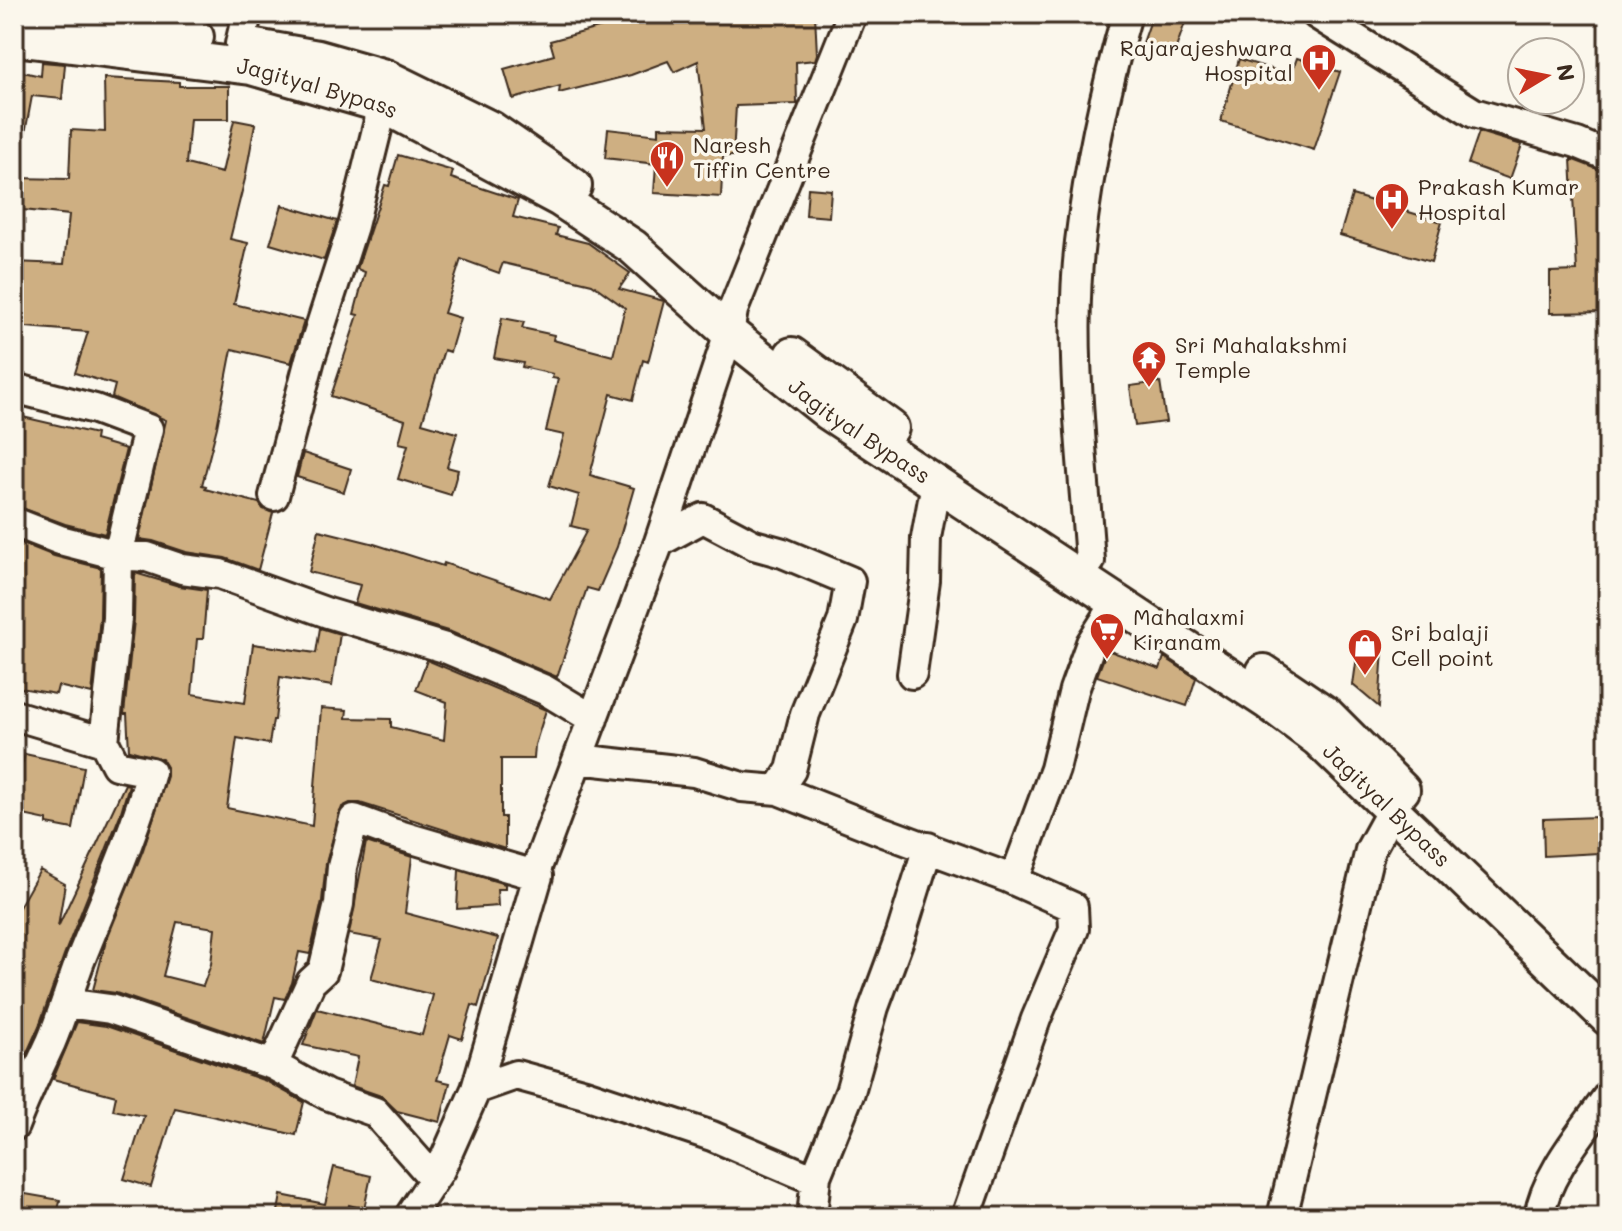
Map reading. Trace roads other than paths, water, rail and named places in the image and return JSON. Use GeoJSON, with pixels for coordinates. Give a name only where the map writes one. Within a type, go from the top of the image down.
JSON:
{"type":"FeatureCollection","features":[{"type":"Feature","properties":{"kind":"main road","name":"Jagityal Bypass"},"geometry":{"type":"LineString","coordinates":[[38,14],[246,42],[384,91],[560,199],[933,459],[1326,714],[1551,942],[1608,992]]}},
{"type":"Feature","properties":{"kind":"main road","name":"Jagityal Bypass"},"geometry":{"type":"LineString","coordinates":[[14,38],[246,42]]}},
{"type":"Feature","properties":{"kind":"main road","name":"Jagityal Bypass"},"geometry":{"type":"LineString","coordinates":[[731,321],[828,412],[1306,730],[1608,1018]]}},
{"type":"Feature","properties":{"kind":"street"},"geometry":{"type":"LineString","coordinates":[[409,1217],[434,1179],[476,1089],[538,876],[536,870],[659,542],[731,321],[852,14]]}},
{"type":"Feature","properties":{"kind":"street"},"geometry":{"type":"LineString","coordinates":[[1090,561],[1077,346],[1080,243],[1101,124],[1127,14]]}},
{"type":"Feature","properties":{"kind":"street"},"geometry":{"type":"LineString","coordinates":[[1316,14],[1474,113],[1577,143],[1608,156]]}},
{"type":"Feature","properties":{"kind":"street"},"geometry":{"type":"LineString","coordinates":[[274,496],[310,359],[353,226],[384,91]]}},
{"type":"Feature","properties":{"kind":"street"},"geometry":{"type":"LineString","coordinates":[[14,388],[95,409],[148,429],[118,555],[117,618],[104,742],[116,765],[151,772],[139,817],[14,1126]]}},
{"type":"Feature","properties":{"kind":"street"},"geometry":{"type":"LineString","coordinates":[[912,674],[925,581],[926,538],[936,483]]}},
{"type":"Feature","properties":{"kind":"street"},"geometry":{"type":"LineString","coordinates":[[659,542],[703,518],[754,545],[783,553],[850,581],[843,620],[805,714],[791,770],[778,790]]}},
{"type":"Feature","properties":{"kind":"street"},"geometry":{"type":"LineString","coordinates":[[14,522],[60,540],[118,555],[147,557],[182,569],[220,574],[328,613],[445,648],[545,690],[593,719]]}},
{"type":"Feature","properties":{"kind":"street"},"geometry":{"type":"LineString","coordinates":[[1014,880],[1055,769],[1074,690],[1091,643],[1117,602]]}},
{"type":"Feature","properties":{"kind":"street"},"geometry":{"type":"LineString","coordinates":[[14,715],[104,742]]}},
{"type":"Feature","properties":{"kind":"street"},"geometry":{"type":"LineString","coordinates":[[578,759],[694,772],[742,787],[778,790],[1014,880],[1073,907],[1074,929],[1036,1019],[966,1217]]}},
{"type":"Feature","properties":{"kind":"street"},"geometry":{"type":"LineString","coordinates":[[1282,1217],[1370,850],[1392,810]]}},
{"type":"Feature","properties":{"kind":"street"},"geometry":{"type":"LineString","coordinates":[[273,1065],[311,982],[323,971],[354,819],[538,876]]}},
{"type":"Feature","properties":{"kind":"street"},"geometry":{"type":"LineString","coordinates":[[812,1217],[815,1180],[850,1092],[874,1007],[928,847]]}},
{"type":"Feature","properties":{"kind":"street"},"geometry":{"type":"LineString","coordinates":[[66,1003],[110,1009],[273,1065],[327,1095],[375,1112],[434,1179]]}},
{"type":"Feature","properties":{"kind":"street"},"geometry":{"type":"LineString","coordinates":[[476,1089],[516,1075],[712,1136],[815,1180]]}},
{"type":"Feature","properties":{"kind":"street"},"geometry":{"type":"LineString","coordinates":[[1539,1217],[1542,1197],[1575,1142],[1608,1096]]}},
{"type":"Feature","properties":{"kind":"place","name":"Rajarajeshwara Hospital"},"geometry":{"type":"Point","coordinates":[1319,92]}},
{"type":"Feature","properties":{"kind":"place","name":"Naresh Tiffin Centre"},"geometry":{"type":"Point","coordinates":[667,189]}},
{"type":"Feature","properties":{"kind":"place","name":"Prakash Kumar Hospital"},"geometry":{"type":"Point","coordinates":[1392,231]}},
{"type":"Feature","properties":{"kind":"place","name":"Sri Mahalakshmi Temple"},"geometry":{"type":"Point","coordinates":[1149,389]}},
{"type":"Feature","properties":{"kind":"place","name":"Mahalaxmi Kiranam"},"geometry":{"type":"Point","coordinates":[1107,661]}},
{"type":"Feature","properties":{"kind":"place","name":"Sri balaji Cell point"},"geometry":{"type":"Point","coordinates":[1365,677]}}]}
